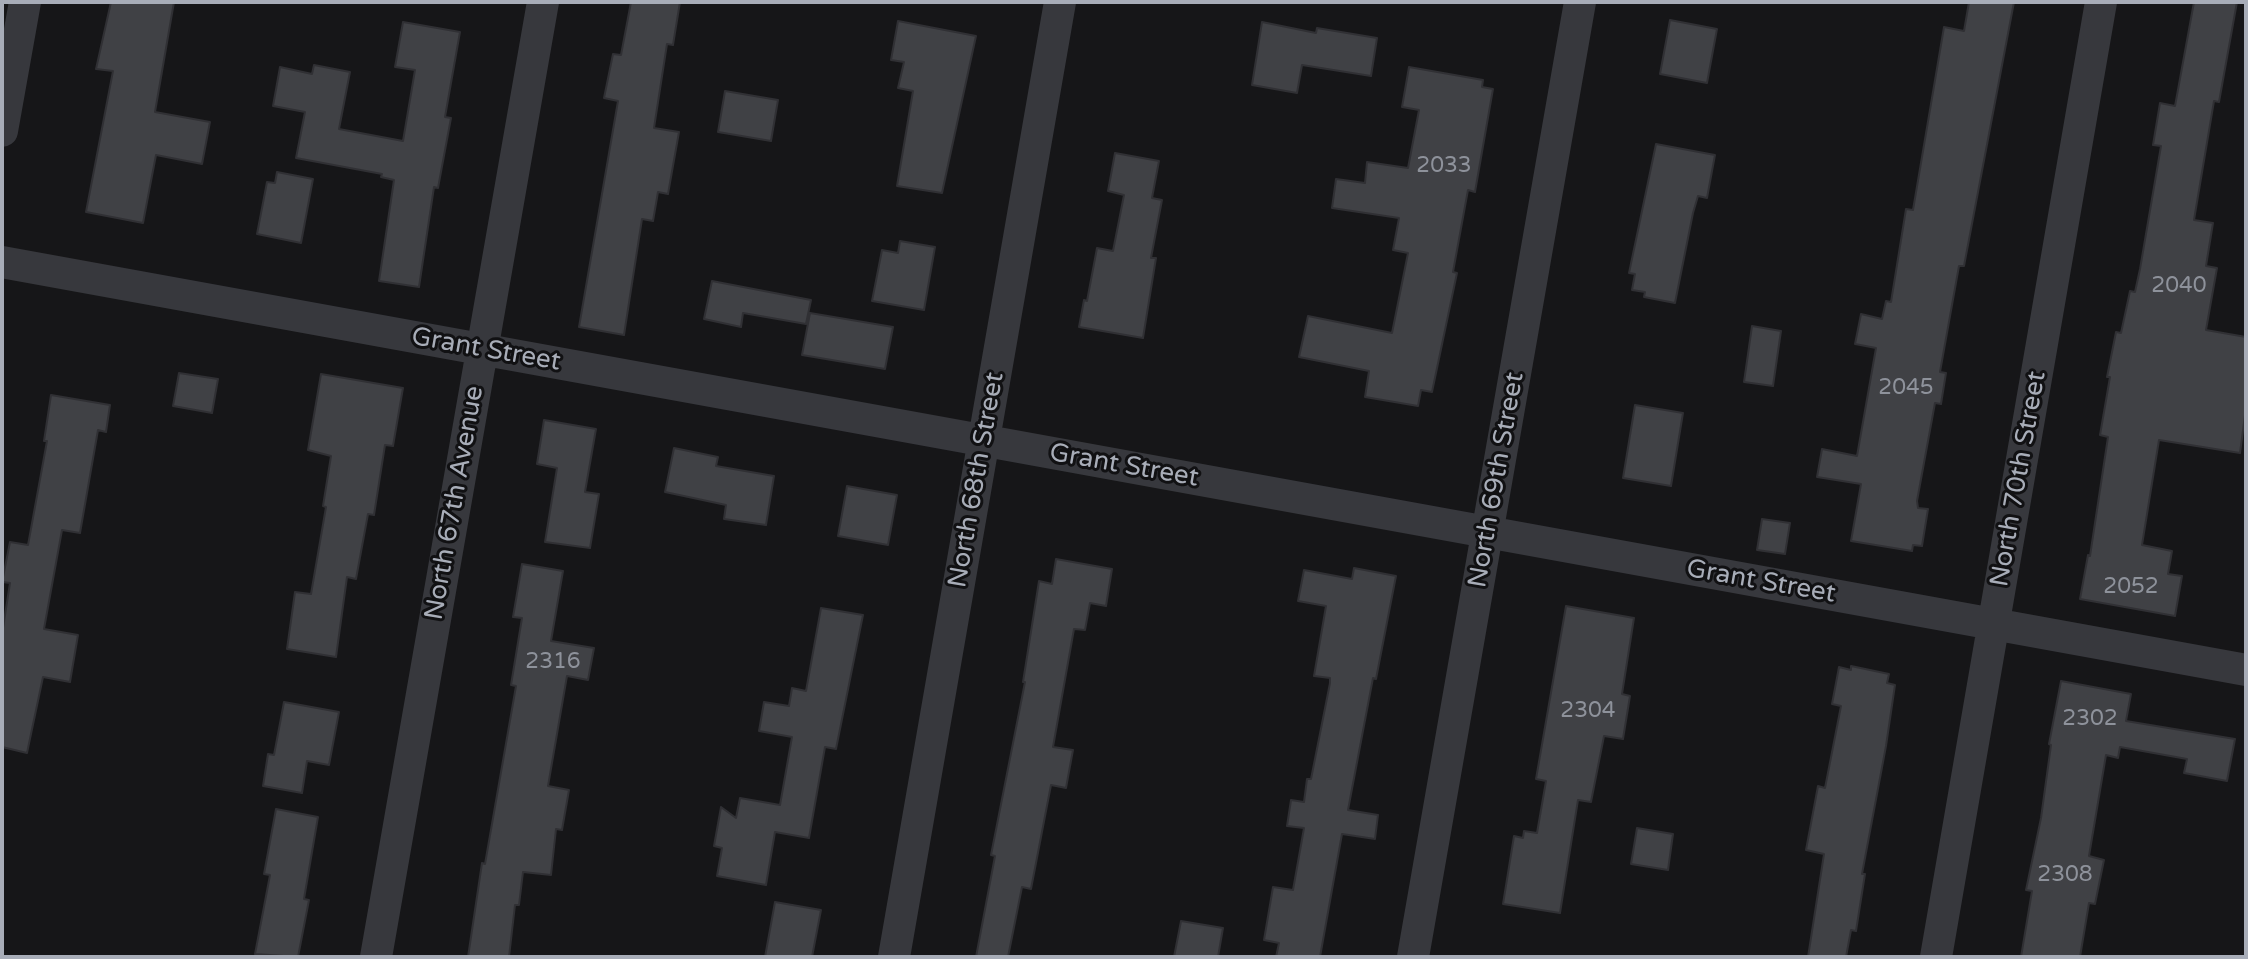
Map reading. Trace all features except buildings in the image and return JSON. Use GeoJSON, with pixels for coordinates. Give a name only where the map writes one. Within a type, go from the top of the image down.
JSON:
{"type":"FeatureCollection","features":[{"type":"Feature","properties":{"kind":"street"},"geometry":{"type":"LineString","coordinates":[[2,131],[25,2]]}},
{"type":"Feature","properties":{"kind":"street","name":"North 67th Avenue"},"geometry":{"type":"LineString","coordinates":[[376,957],[543,2]]}},
{"type":"Feature","properties":{"kind":"street","name":"North 68th Street"},"geometry":{"type":"LineString","coordinates":[[894,957],[1060,2]]}},
{"type":"Feature","properties":{"kind":"street","name":"North 69th Street"},"geometry":{"type":"LineString","coordinates":[[1413,957],[1580,2]]}},
{"type":"Feature","properties":{"kind":"street","name":"North 70th Street"},"geometry":{"type":"LineString","coordinates":[[1936,957],[2101,2]]}},
{"type":"Feature","properties":{"kind":"street","name":"Grant Street"},"geometry":{"type":"LineString","coordinates":[[2,262],[2246,670]]}}]}
